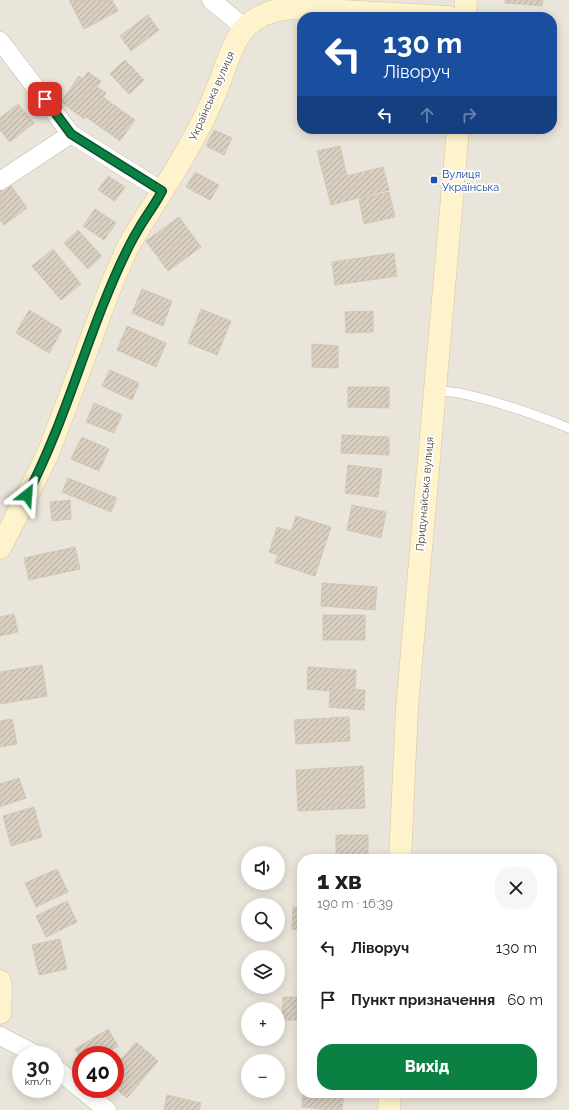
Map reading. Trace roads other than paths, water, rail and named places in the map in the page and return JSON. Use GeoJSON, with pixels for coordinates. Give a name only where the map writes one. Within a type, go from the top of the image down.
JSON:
{"type":"FeatureCollection","features":[{"type":"Feature","properties":{"kind":"street"},"geometry":{"type":"LineString","coordinates":[[465,12],[466,0]]}},
{"type":"Feature","properties":{"kind":"street"},"geometry":{"type":"LineString","coordinates":[[214,1],[245,28]]}},
{"type":"Feature","properties":{"kind":"street","name":"Українська вулиця"},"geometry":{"type":"LineString","coordinates":[[1,544],[45,458],[103,305],[128,248],[137,230],[162,191],[203,120],[238,38],[245,28],[255,19],[277,9],[290,8],[360,12]]}},
{"type":"Feature","properties":{"kind":"street"},"geometry":{"type":"LineString","coordinates":[[0,41],[71,134],[162,191]]}},
{"type":"Feature","properties":{"kind":"street"},"geometry":{"type":"LineString","coordinates":[[0,181],[71,134]]}},
{"type":"Feature","properties":{"kind":"street","name":"Придунайська вулиця"},"geometry":{"type":"LineString","coordinates":[[400,854],[407,708],[458,134]]}},
{"type":"Feature","properties":{"kind":"street"},"geometry":{"type":"LineString","coordinates":[[0,981],[0,1013]]}},
{"type":"Feature","properties":{"kind":"street"},"geometry":{"type":"LineString","coordinates":[[0,1036],[19,1046]]}},
{"type":"Feature","properties":{"kind":"street"},"geometry":{"type":"LineString","coordinates":[[64,1075],[107,1110]]}},
{"type":"Feature","properties":{"kind":"street"},"geometry":{"type":"LineString","coordinates":[[389,1110],[390,1098]]}},
{"type":"Feature","properties":{"kind":"lane"},"geometry":{"type":"LineString","coordinates":[[434,390],[458,393],[478,398],[569,428]]}},
{"type":"Feature","properties":{"kind":"place","name":"Вулиця Українська"},"geometry":{"type":"Point","coordinates":[434,180]}}]}
